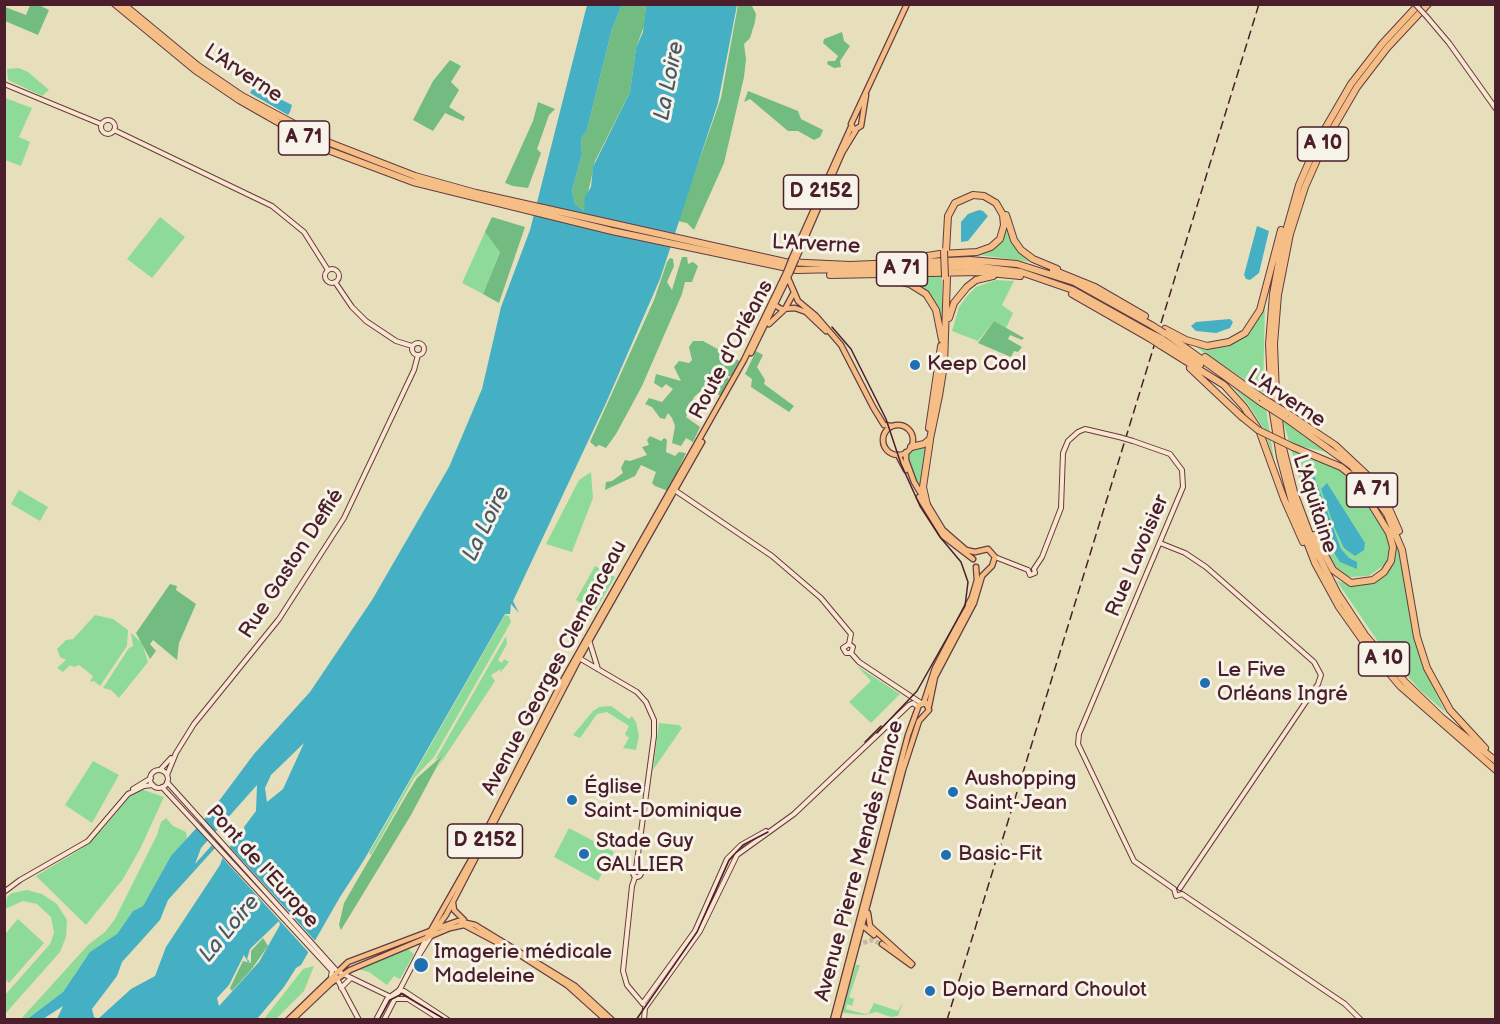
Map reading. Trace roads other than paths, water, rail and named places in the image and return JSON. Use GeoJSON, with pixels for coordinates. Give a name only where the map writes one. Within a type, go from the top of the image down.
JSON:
{"type":"FeatureCollection","features":[{"type":"Feature","properties":{"kind":"highway","name":"L'Arverne"},"geometry":{"type":"LineString","coordinates":[[115,4],[153,38],[223,91],[325,149],[395,173],[519,206],[707,249],[761,258],[809,264],[850,265],[970,260],[998,262],[1046,271],[1094,289]]}},
{"type":"Feature","properties":{"kind":"highway","name":"L'Arverne"},"geometry":{"type":"LineString","coordinates":[[123,4],[198,66],[242,96],[330,143],[395,173]]}},
{"type":"Feature","properties":{"kind":"highway","name":"L'Aquitaine"},"geometry":{"type":"LineString","coordinates":[[1417,4],[1382,44],[1344,95],[1316,144],[1293,202],[1273,294],[1269,338],[1270,386],[1283,469],[1315,563],[1346,618],[1384,667],[1428,713],[1496,770]]}},
{"type":"Feature","properties":{"kind":"highway","name":"L'Aquitaine"},"geometry":{"type":"LineString","coordinates":[[1428,4],[1379,57],[1337,119],[1307,181],[1287,246],[1275,320],[1276,394],[1287,468],[1308,529],[1332,583],[1380,654],[1441,717],[1496,760]]}},
{"type":"Feature","properties":{"kind":"highway"},"geometry":{"type":"LineString","coordinates":[[927,505],[923,487],[943,373],[946,277],[944,220],[950,206],[960,196],[978,192],[992,197],[1001,205],[1014,240],[1021,250],[1033,259],[1103,294],[1151,330],[1344,452],[1367,475],[1381,493],[1401,537],[1409,569],[1410,593],[1420,649],[1436,687],[1461,725],[1496,760]]}},
{"type":"Feature","properties":{"kind":"highway"},"geometry":{"type":"LineString","coordinates":[[907,259],[977,252],[991,247],[999,239],[1004,225],[1003,215],[996,203],[984,196],[973,195],[955,203],[948,216],[945,251]]}},
{"type":"Feature","properties":{"kind":"highway","name":"A 10"},"geometry":{"type":"LineString","coordinates":[[1164,338],[1215,346],[1229,342],[1245,333],[1253,323],[1262,303],[1279,237],[1293,202]]}},
{"type":"Feature","properties":{"kind":"highway","name":"L'Arverne"},"geometry":{"type":"LineString","coordinates":[[707,249],[790,274],[955,266],[997,268],[1037,276],[1151,330],[1224,385],[1244,407],[1260,430],[1284,499],[1315,563]]}},
{"type":"Feature","properties":{"kind":"highway"},"geometry":{"type":"LineString","coordinates":[[809,264],[811,262],[907,259],[1001,259],[1060,272]]}},
{"type":"Feature","properties":{"kind":"highway"},"geometry":{"type":"LineString","coordinates":[[790,274],[876,276],[979,272],[1027,277],[1089,300]]}},
{"type":"Feature","properties":{"kind":"highway"},"geometry":{"type":"LineString","coordinates":[[876,276],[910,284],[926,294],[936,310],[943,339]]}},
{"type":"Feature","properties":{"kind":"highway"},"geometry":{"type":"LineString","coordinates":[[912,439],[919,443],[927,440],[943,339],[954,303],[971,283],[987,276],[1027,277]]}},
{"type":"Feature","properties":{"kind":"highway","name":"A 71"},"geometry":{"type":"LineString","coordinates":[[1164,338],[1242,417],[1258,430],[1341,467],[1355,478],[1389,533],[1393,547],[1391,561],[1384,572],[1374,580],[1359,584],[1348,582],[1330,566],[1313,533],[1308,529]]}},
{"type":"Feature","properties":{"kind":"highway"},"geometry":{"type":"LineString","coordinates":[[908,449],[926,444],[930,439]]}},
{"type":"Feature","properties":{"kind":"main road"},"geometry":{"type":"LineString","coordinates":[[854,129],[866,95],[907,4]]}},
{"type":"Feature","properties":{"kind":"main road"},"geometry":{"type":"LineString","coordinates":[[854,129],[860,128],[857,122]]}},
{"type":"Feature","properties":{"kind":"main road","name":"Route d'Orléans"},"geometry":{"type":"LineString","coordinates":[[676,487],[744,360],[773,300],[790,274],[794,258],[854,129]]}},
{"type":"Feature","properties":{"kind":"main road"},"geometry":{"type":"LineString","coordinates":[[765,328],[785,309],[793,294],[790,274]]}},
{"type":"Feature","properties":{"kind":"main road"},"geometry":{"type":"LineString","coordinates":[[781,288],[793,294],[835,337],[846,352],[885,433],[885,447],[890,453],[898,455],[908,449]]}},
{"type":"Feature","properties":{"kind":"main road","name":"Route d'Orléans"},"geometry":{"type":"LineString","coordinates":[[676,487],[765,328],[776,306],[781,288]]}},
{"type":"Feature","properties":{"kind":"main road"},"geometry":{"type":"LineString","coordinates":[[773,300],[776,306],[806,312],[835,337]]}},
{"type":"Feature","properties":{"kind":"main road"},"geometry":{"type":"LineString","coordinates":[[873,407],[884,425],[905,427],[912,439],[908,449],[909,470],[927,505],[953,540],[975,552],[988,549],[995,557],[992,566],[985,571],[974,603],[922,706]]}},
{"type":"Feature","properties":{"kind":"main road"},"geometry":{"type":"LineString","coordinates":[[885,433],[891,426]]}},
{"type":"Feature","properties":{"kind":"main road"},"geometry":{"type":"LineString","coordinates":[[898,455],[928,514],[943,536],[973,559]]}},
{"type":"Feature","properties":{"kind":"main road","name":"D 2152"},"geometry":{"type":"LineString","coordinates":[[579,659],[676,487]]}},
{"type":"Feature","properties":{"kind":"main road","name":"Avenue Georges Clemenceau"},"geometry":{"type":"LineString","coordinates":[[432,933],[580,651],[588,641],[676,487]]}},
{"type":"Feature","properties":{"kind":"main road"},"geometry":{"type":"LineString","coordinates":[[922,706],[934,668],[969,603],[975,587],[976,569],[973,559],[975,552]]}},
{"type":"Feature","properties":{"kind":"main road"},"geometry":{"type":"LineString","coordinates":[[976,569],[985,571]]}},
{"type":"Feature","properties":{"kind":"main road","name":"Avenue Georges Clemenceau"},"geometry":{"type":"LineString","coordinates":[[452,902],[579,659]]}},
{"type":"Feature","properties":{"kind":"main road","name":"Avenue Pierre Mendès France"},"geometry":{"type":"LineString","coordinates":[[922,706],[924,714]]}},
{"type":"Feature","properties":{"kind":"main road","name":"Avenue Pierre Mendès France"},"geometry":{"type":"LineString","coordinates":[[835,1020],[903,770],[919,721],[929,710],[922,706]]}},
{"type":"Feature","properties":{"kind":"main road","name":"Avenue Pierre Mendès France"},"geometry":{"type":"LineString","coordinates":[[835,1020],[856,928],[908,735],[922,706]]}},
{"type":"Feature","properties":{"kind":"main road"},"geometry":{"type":"LineString","coordinates":[[432,933],[452,894]]}},
{"type":"Feature","properties":{"kind":"main road"},"geometry":{"type":"LineString","coordinates":[[870,896],[867,915],[870,926],[910,963]]}},
{"type":"Feature","properties":{"kind":"main road"},"geometry":{"type":"LineString","coordinates":[[452,902],[454,910],[466,922],[568,981],[612,1020]]}},
{"type":"Feature","properties":{"kind":"main road","name":"D 2152"},"geometry":{"type":"LineString","coordinates":[[432,933],[452,902]]}},
{"type":"Feature","properties":{"kind":"main road"},"geometry":{"type":"LineString","coordinates":[[335,972],[432,933],[452,922],[466,922]]}},
{"type":"Feature","properties":{"kind":"main road"},"geometry":{"type":"LineString","coordinates":[[288,1020],[335,972],[348,962],[456,926],[472,928],[567,985],[606,1020]]}},
{"type":"Feature","properties":{"kind":"main road"},"geometry":{"type":"LineString","coordinates":[[856,928],[861,926],[910,963]]}},
{"type":"Feature","properties":{"kind":"main road"},"geometry":{"type":"LineString","coordinates":[[882,944],[910,963]]}},
{"type":"Feature","properties":{"kind":"main road"},"geometry":{"type":"LineString","coordinates":[[305,1008],[335,972],[382,950]]}},
{"type":"Feature","properties":{"kind":"main road"},"geometry":{"type":"LineString","coordinates":[[836,1008],[852,954]]}},
{"type":"Feature","properties":{"kind":"main road"},"geometry":{"type":"LineString","coordinates":[[292,1020],[334,977],[335,972]]}},
{"type":"Feature","properties":{"kind":"street"},"geometry":{"type":"LineString","coordinates":[[1417,4],[1496,109]]}},
{"type":"Feature","properties":{"kind":"street"},"geometry":{"type":"LineString","coordinates":[[4,84],[101,124],[106,133],[114,130],[260,199],[286,216],[313,243],[328,270]]}},
{"type":"Feature","properties":{"kind":"street"},"geometry":{"type":"LineString","coordinates":[[101,124],[110,120],[114,123],[114,130]]}},
{"type":"Feature","properties":{"kind":"street"},"geometry":{"type":"LineString","coordinates":[[328,270],[325,274],[326,280],[335,282],[352,307],[366,321],[396,341],[412,346],[418,343],[423,345],[424,351],[418,355],[413,353],[412,346]]}},
{"type":"Feature","properties":{"kind":"street"},"geometry":{"type":"LineString","coordinates":[[328,270],[338,273],[335,282]]}},
{"type":"Feature","properties":{"kind":"street","name":"Rue Gaston Deffié"},"geometry":{"type":"LineString","coordinates":[[167,775],[176,753],[194,724],[279,619],[344,518],[414,370],[418,355]]}},
{"type":"Feature","properties":{"kind":"street","name":"Rue Lavoisier"},"geometry":{"type":"LineString","coordinates":[[1004,563],[1028,570],[1034,569],[1042,557],[1061,507],[1063,453],[1068,441],[1085,429],[1133,441],[1170,454],[1182,470],[1182,491],[1078,741],[1134,861],[1174,889]]}},
{"type":"Feature","properties":{"kind":"street"},"geometry":{"type":"LineString","coordinates":[[676,487],[756,544],[803,582],[850,631],[849,644],[843,650],[851,653],[859,662],[922,706]]}},
{"type":"Feature","properties":{"kind":"street"},"geometry":{"type":"LineString","coordinates":[[1160,543],[1185,553],[1206,567],[1314,662],[1321,675],[1180,888],[1174,889],[1176,896],[1182,894]]}},
{"type":"Feature","properties":{"kind":"street"},"geometry":{"type":"LineString","coordinates":[[995,557],[1004,563]]}},
{"type":"Feature","properties":{"kind":"street"},"geometry":{"type":"LineString","coordinates":[[992,566],[1004,563]]}},
{"type":"Feature","properties":{"kind":"street"},"geometry":{"type":"LineString","coordinates":[[588,641],[600,670]]}},
{"type":"Feature","properties":{"kind":"street"},"geometry":{"type":"LineString","coordinates":[[849,644],[853,647],[851,653]]}},
{"type":"Feature","properties":{"kind":"street"},"geometry":{"type":"LineString","coordinates":[[580,651],[579,659],[642,696],[654,720],[654,736],[636,869],[641,874],[635,877],[632,885],[623,971],[627,985],[645,1008]]}},
{"type":"Feature","properties":{"kind":"street"},"geometry":{"type":"LineString","coordinates":[[642,1003],[695,931],[727,859],[741,845],[766,833],[794,814],[877,733],[912,704],[922,706]]}},
{"type":"Feature","properties":{"kind":"street"},"geometry":{"type":"LineString","coordinates":[[644,1020],[645,1008],[700,931],[734,858],[796,810],[865,742]]}},
{"type":"Feature","properties":{"kind":"street"},"geometry":{"type":"LineString","coordinates":[[4,892],[20,880],[88,841],[128,794],[151,778],[154,773],[160,771],[176,753]]}},
{"type":"Feature","properties":{"kind":"street"},"geometry":{"type":"LineString","coordinates":[[160,771],[167,775],[167,782],[162,787]]}},
{"type":"Feature","properties":{"kind":"street"},"geometry":{"type":"LineString","coordinates":[[151,778],[153,785]]}},
{"type":"Feature","properties":{"kind":"street","name":"Pont de l'Europe"},"geometry":{"type":"LineString","coordinates":[[167,782],[335,972]]}},
{"type":"Feature","properties":{"kind":"street"},"geometry":{"type":"LineString","coordinates":[[128,794],[153,785],[162,787],[335,972],[359,1020]]}},
{"type":"Feature","properties":{"kind":"street"},"geometry":{"type":"LineString","coordinates":[[1180,888],[1182,894],[1345,1004],[1361,1020]]}},
{"type":"Feature","properties":{"kind":"street"},"geometry":{"type":"LineString","coordinates":[[384,1020],[404,980],[432,933]]}},
{"type":"Feature","properties":{"kind":"street"},"geometry":{"type":"LineString","coordinates":[[335,972],[396,999],[408,999],[441,1020]]}},
{"type":"Feature","properties":{"kind":"street"},"geometry":{"type":"LineString","coordinates":[[341,988],[352,978]]}},
{"type":"Feature","properties":{"kind":"street"},"geometry":{"type":"LineString","coordinates":[[376,1020],[391,996],[399,991],[404,991],[448,1020]]}},
{"type":"Feature","properties":{"kind":"water","name":"La Loire"},"geometry":{"type":"Polygon","coordinates":[[[587,5],[622,5],[612,29],[587,130],[581,139],[582,154],[572,191],[575,204],[584,211],[585,197],[591,187],[593,167],[630,92],[636,48],[643,32],[646,5],[737,5],[718,103],[660,279],[606,403],[513,601],[519,613],[511,604],[510,614],[505,614],[301,965],[296,968],[284,987],[257,1019],[98,1019],[57,1019],[63,1006],[43,1019],[26,1020],[63,992],[90,952],[117,934],[133,911],[143,906],[171,856],[210,813],[254,754],[310,692],[372,600],[449,467],[482,389],[501,307],[530,230],[587,5]],[[304,743],[271,775],[265,788],[267,802],[283,789],[304,743]],[[257,785],[201,848],[195,864],[212,845],[216,847],[168,900],[160,920],[122,962],[117,976],[92,1009],[94,1017],[98,1019],[131,989],[155,976],[166,947],[220,865],[225,851],[245,833],[244,827],[256,811],[257,785]],[[279,921],[250,949],[247,959],[250,962],[248,962],[244,955],[229,985],[217,998],[219,1006],[259,962],[280,925],[279,921]]]}},
{"type":"Feature","properties":{"kind":"water"},"geometry":{"type":"Polygon","coordinates":[[[254,86],[292,105],[288,115],[250,93],[254,86]]]}},
{"type":"Feature","properties":{"kind":"water"},"geometry":{"type":"Polygon","coordinates":[[[979,210],[988,216],[968,241],[961,242],[961,222],[968,214],[979,210]]]}},
{"type":"Feature","properties":{"kind":"water"},"geometry":{"type":"Polygon","coordinates":[[[1257,226],[1269,231],[1259,273],[1250,280],[1244,275],[1257,226]]]}},
{"type":"Feature","properties":{"kind":"water"},"geometry":{"type":"Polygon","coordinates":[[[1230,319],[1233,322],[1230,328],[1216,333],[1196,331],[1191,326],[1196,322],[1230,319]]]}},
{"type":"Feature","properties":{"kind":"water"},"geometry":{"type":"Polygon","coordinates":[[[1305,468],[1312,470],[1341,549],[1349,558],[1357,562],[1357,569],[1340,562],[1324,537],[1303,473],[1305,468]]]}},
{"type":"Feature","properties":{"kind":"water"},"geometry":{"type":"Polygon","coordinates":[[[1327,483],[1365,543],[1364,550],[1355,556],[1344,548],[1335,529],[1321,489],[1327,483]]]}},
{"type":"Feature","properties":{"kind":"tunnel"},"geometry":{"type":"LineString","coordinates":[[857,945],[872,940],[882,944]]}},
{"type":"Feature","properties":{"kind":"tram line"},"geometry":{"type":"LineString","coordinates":[[832,327],[851,349],[886,419],[901,464],[920,506],[940,537],[961,562],[968,582],[965,606],[917,691],[877,733]]}},
{"type":"Feature","properties":{"kind":"tram line"},"geometry":{"type":"LineString","coordinates":[[865,742],[881,726]]}},
{"type":"Feature","properties":{"kind":"tram line"},"geometry":{"type":"LineString","coordinates":[[636,1020],[697,932],[729,860],[743,845],[768,832]]}},
{"type":"Feature","properties":{"kind":"tram line"},"geometry":{"type":"LineString","coordinates":[[379,1020],[390,1000],[402,994],[446,1020]]}},
{"type":"Feature","properties":{"kind":"railway"},"geometry":{"type":"LineString","coordinates":[[947,1020],[1259,4]]}},
{"type":"Feature","properties":{"kind":"place","name":"Keep Cool"},"geometry":{"type":"Point","coordinates":[915,365]}},
{"type":"Feature","properties":{"kind":"place","name":"Le Five Orléans Ingré"},"geometry":{"type":"Point","coordinates":[1205,683]}},
{"type":"Feature","properties":{"kind":"place","name":"Aushopping Saint-Jean"},"geometry":{"type":"Point","coordinates":[953,792]}},
{"type":"Feature","properties":{"kind":"place","name":"Église Saint-Dominique"},"geometry":{"type":"Point","coordinates":[572,800]}},
{"type":"Feature","properties":{"kind":"place","name":"Stade Guy GALLIER"},"geometry":{"type":"Point","coordinates":[584,854]}},
{"type":"Feature","properties":{"kind":"place","name":"Basic-Fit"},"geometry":{"type":"Point","coordinates":[946,855]}},
{"type":"Feature","properties":{"kind":"place","name":"Imagerie médicale Madeleine"},"geometry":{"type":"Point","coordinates":[421,965]}},
{"type":"Feature","properties":{"kind":"place","name":"Dojo Bernard Choulot"},"geometry":{"type":"Point","coordinates":[930,991]}}]}
